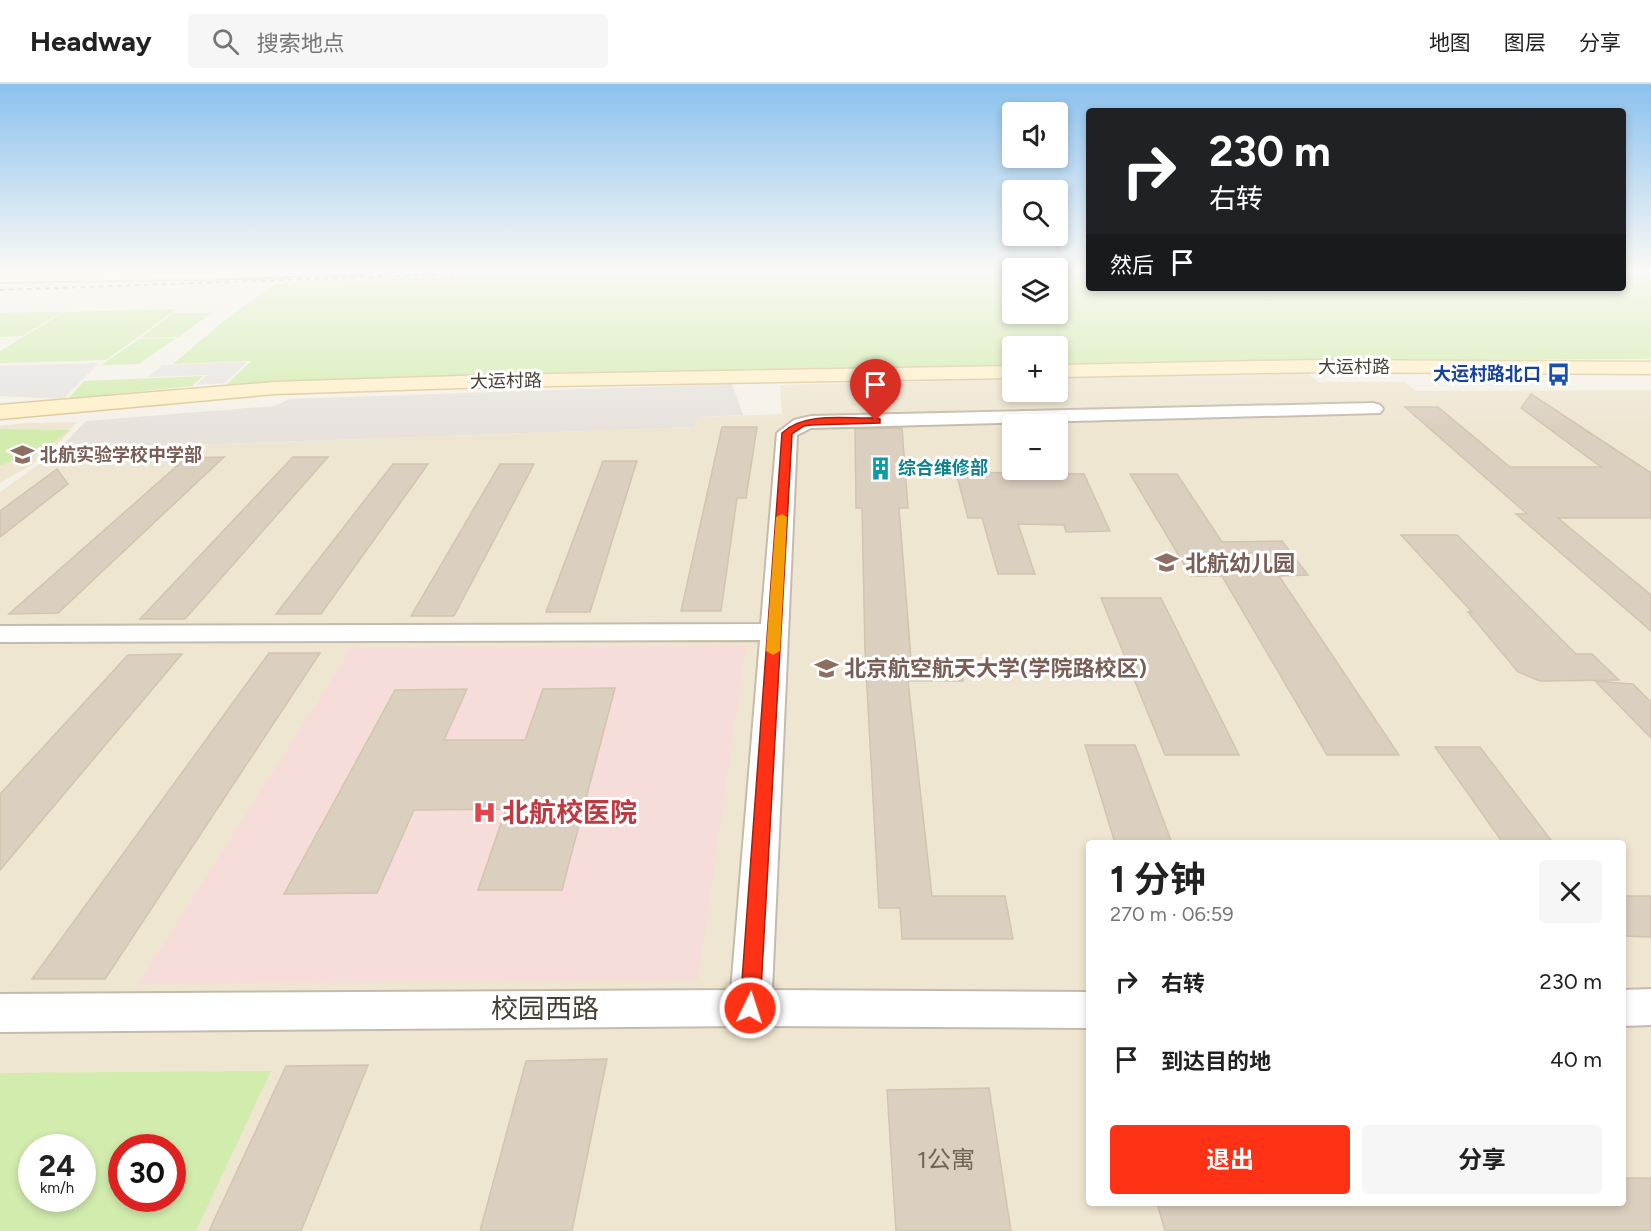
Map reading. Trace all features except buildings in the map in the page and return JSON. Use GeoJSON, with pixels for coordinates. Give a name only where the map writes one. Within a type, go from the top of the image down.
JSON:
{"type":"FeatureCollection","features":[{"type":"Feature","properties":{"kind":"street","name":"大运村路"},"geometry":{"type":"LineString","coordinates":[[1068,371],[1315,366],[1651,368]]}},
{"type":"Feature","properties":{"kind":"street","name":"大运村路"},"geometry":{"type":"LineString","coordinates":[[0,412],[274,388],[503,381],[1002,372]]}},
{"type":"Feature","properties":{"kind":"street"},"geometry":{"type":"LineString","coordinates":[[750,1008],[787,433],[801,424],[811,422],[1373,408]]}},
{"type":"Feature","properties":{"kind":"street"},"geometry":{"type":"LineString","coordinates":[[0,634],[774,632]]}},
{"type":"Feature","properties":{"kind":"street"},"geometry":{"type":"LineString","coordinates":[[1626,1008],[1651,1007]]}},
{"type":"Feature","properties":{"kind":"street","name":"校园西路"},"geometry":{"type":"LineString","coordinates":[[0,1013],[750,1008],[1086,1010]]}},
{"type":"Feature","properties":{"kind":"shaded area"},"geometry":{"type":"Polygon","coordinates":[[[247,362],[225,383],[196,385],[207,375],[148,377],[162,365],[247,362]]]}},
{"type":"Feature","properties":{"kind":"shaded area"},"geometry":{"type":"Polygon","coordinates":[[[99,363],[63,399],[0,396],[0,366],[99,363]]]}},
{"type":"Feature","properties":{"kind":"shaded area","name":"北京航空航天大学(学院路校区)"},"geometry":{"type":"Polygon","coordinates":[[[1306,371],[1318,382],[1405,382],[1416,391],[1651,390],[1651,1231],[0,1231],[0,492],[56,452],[137,447],[695,427],[698,417],[782,414],[780,385],[1002,379],[1002,402],[1068,402],[1068,378],[1306,371]]]}},
{"type":"Feature","properties":{"kind":"shaded area"},"geometry":{"type":"Polygon","coordinates":[[[732,384],[743,415],[698,417],[695,427],[137,447],[56,452],[86,421],[274,406],[290,399],[732,384]]]}},
{"type":"Feature","properties":{"kind":"shaded area","name":"北航实验学校中学部"},"geometry":{"type":"Polygon","coordinates":[[[77,422],[58,444],[30,466],[0,483],[0,426],[77,422]]]}},
{"type":"Feature","properties":{"kind":"shaded area","name":"北航校医院"},"geometry":{"type":"Polygon","coordinates":[[[746,646],[698,980],[138,984],[352,647],[746,646]]]}},
{"type":"Feature","properties":{"kind":"green space"},"geometry":{"type":"Polygon","coordinates":[[[0,323],[44,323],[22,336],[0,337],[0,323]]]}},
{"type":"Feature","properties":{"kind":"green space"},"geometry":{"type":"Polygon","coordinates":[[[47,323],[158,323],[106,360],[0,363],[0,351],[47,323]]]}},
{"type":"Feature","properties":{"kind":"green space"},"geometry":{"type":"Polygon","coordinates":[[[161,323],[199,323],[178,337],[140,338],[161,323]]]}},
{"type":"Feature","properties":{"kind":"green space"},"geometry":{"type":"Polygon","coordinates":[[[222,323],[1651,323],[1651,359],[1337,360],[1068,366],[1068,336],[1002,336],[1002,367],[225,386],[251,361],[173,364],[222,323]]]}},
{"type":"Feature","properties":{"kind":"green space"},"geometry":{"type":"Polygon","coordinates":[[[176,338],[139,364],[101,365],[139,339],[176,338]]]}},
{"type":"Feature","properties":{"kind":"green space"},"geometry":{"type":"Polygon","coordinates":[[[203,376],[192,386],[68,399],[84,381],[203,376]]]}},
{"type":"Feature","properties":{"kind":"green space"},"geometry":{"type":"Polygon","coordinates":[[[0,429],[70,430],[48,446],[0,466],[0,429]]]}},
{"type":"Feature","properties":{"kind":"green space"},"geometry":{"type":"Polygon","coordinates":[[[271,1071],[196,1231],[0,1231],[0,1073],[271,1071]]]}},
{"type":"Feature","properties":{"kind":"slow traffic"},"geometry":{"type":"LineString","coordinates":[[773,651],[782,517]]}},
{"type":"Feature","properties":{"kind":"place","name":"大运村路北口"},"geometry":{"type":"Point","coordinates":[1559,374]}},
{"type":"Feature","properties":{"kind":"place","name":"北航实验学校中学部"},"geometry":{"type":"Point","coordinates":[22,455]}},
{"type":"Feature","properties":{"kind":"place","name":"综合维修部"},"geometry":{"type":"Point","coordinates":[880,468]}},
{"type":"Feature","properties":{"kind":"place","name":"北航幼儿园"},"geometry":{"type":"Point","coordinates":[1167,563]}},
{"type":"Feature","properties":{"kind":"place","name":"北京航空航天大学(学院路校区)"},"geometry":{"type":"Point","coordinates":[826,668]}},
{"type":"Feature","properties":{"kind":"place","name":"北航校医院"},"geometry":{"type":"Point","coordinates":[484,813]}},
{"type":"Feature","properties":{"kind":"route"},"geometry":{"type":"LineString","coordinates":[[750,1008],[787,433],[801,424],[811,422],[876,421]]}}]}
